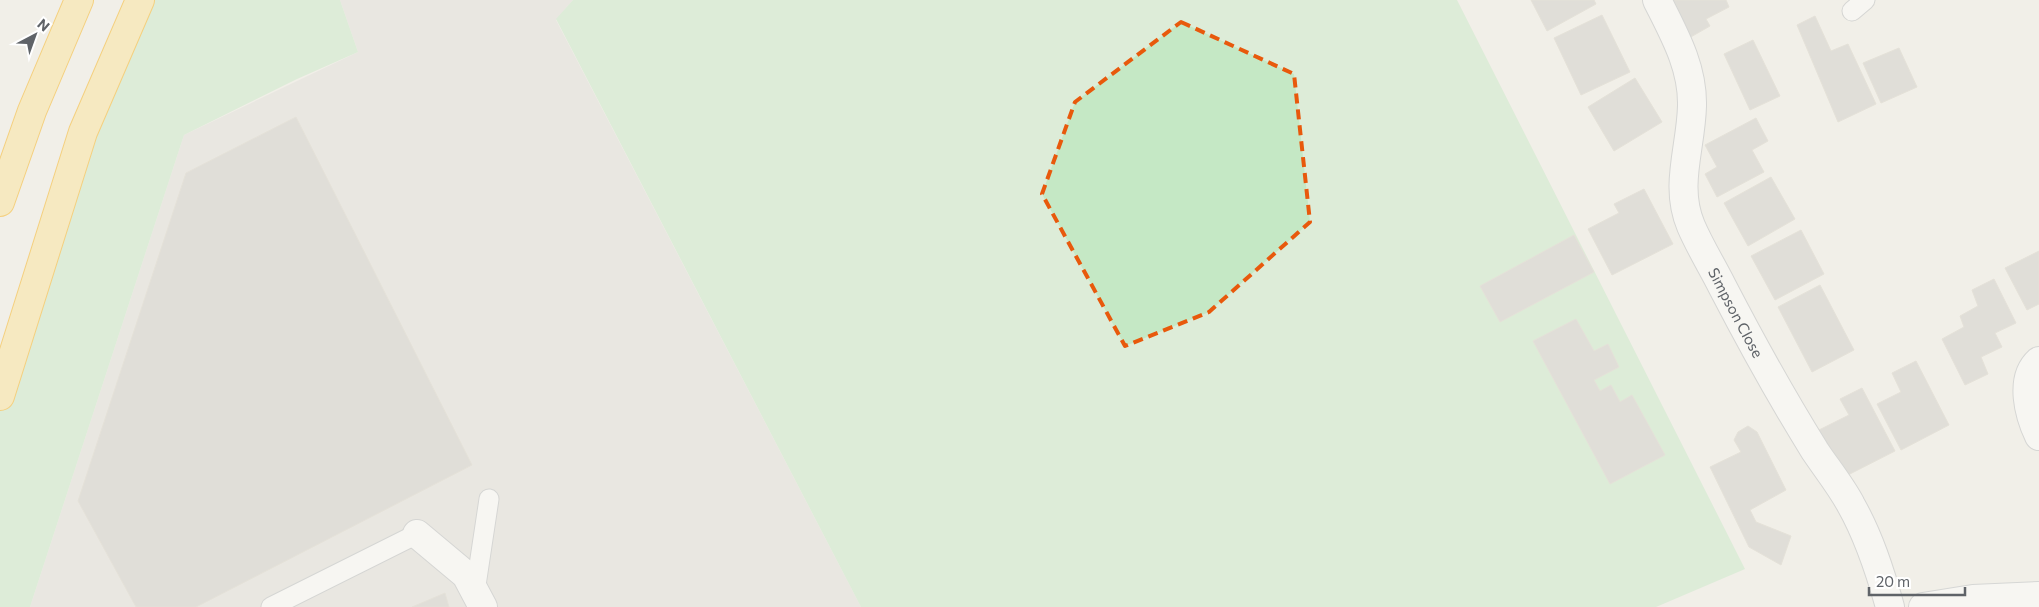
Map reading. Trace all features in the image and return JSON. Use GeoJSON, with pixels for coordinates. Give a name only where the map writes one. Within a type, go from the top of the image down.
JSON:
{"type":"FeatureCollection","features":[{"type":"Feature","properties":{"kind":"highway"},"geometry":{"type":"LineString","coordinates":[[0,202],[32,112],[79,0]]}},
{"type":"Feature","properties":{"kind":"highway"},"geometry":{"type":"LineString","coordinates":[[0,396],[83,132],[140,0]]}},
{"type":"Feature","properties":{"kind":"street","name":"Simpson Close"},"geometry":{"type":"LineString","coordinates":[[1657,0],[1680,45],[1689,74],[1692,106],[1682,182],[1683,202],[1691,225],[1740,321],[1815,451],[1858,517],[1878,565],[1890,607]]}},
{"type":"Feature","properties":{"kind":"street"},"geometry":{"type":"LineString","coordinates":[[2039,361],[2034,366],[2026,392],[2039,436]]}},
{"type":"Feature","properties":{"kind":"street"},"geometry":{"type":"LineString","coordinates":[[417,534],[466,575],[479,599]]}},
{"type":"Feature","properties":{"kind":"street"},"geometry":{"type":"LineString","coordinates":[[1923,607],[1973,599],[2039,596]]}},
{"type":"Feature","properties":{"kind":"lane"},"geometry":{"type":"LineString","coordinates":[[479,599],[489,500]]}},
{"type":"Feature","properties":{"kind":"lane"},"geometry":{"type":"LineString","coordinates":[[272,607],[417,534]]}},
{"type":"Feature","properties":{"kind":"highlighted area"},"geometry":{"type":"Polygon","coordinates":[[[1181,22],[1294,74],[1310,222],[1209,312],[1125,346],[1042,194],[1075,102],[1181,22]]]}},
{"type":"Feature","properties":{"kind":"shaded area"},"geometry":{"type":"Polygon","coordinates":[[[340,0],[573,0],[556,20],[861,607],[30,607],[184,135],[358,52],[340,0]]]}},
{"type":"Feature","properties":{"kind":"green space"},"geometry":{"type":"Polygon","coordinates":[[[140,0],[340,0],[358,52],[297,79],[184,135],[30,607],[0,607],[0,396],[140,0]]]}},
{"type":"Feature","properties":{"kind":"green space"},"geometry":{"type":"Polygon","coordinates":[[[573,0],[1457,0],[1745,569],[1656,607],[861,607],[556,19],[573,0]]]}},
{"type":"Feature","properties":{"kind":"building"},"geometry":{"type":"Polygon","coordinates":[[[1531,0],[1594,0],[1596,4],[1547,31],[1531,0]]]}},
{"type":"Feature","properties":{"kind":"building"},"geometry":{"type":"Polygon","coordinates":[[[1669,0],[1726,0],[1729,7],[1706,19],[1710,26],[1689,38],[1669,0]]]}},
{"type":"Feature","properties":{"kind":"building"},"geometry":{"type":"Polygon","coordinates":[[[1602,15],[1630,72],[1581,95],[1554,38],[1602,15]]]}},
{"type":"Feature","properties":{"kind":"building"},"geometry":{"type":"Polygon","coordinates":[[[1815,16],[1831,51],[1848,44],[1876,104],[1838,122],[1797,25],[1815,16]]]}},
{"type":"Feature","properties":{"kind":"building"},"geometry":{"type":"Polygon","coordinates":[[[1753,40],[1780,96],[1750,110],[1724,54],[1753,40]]]}},
{"type":"Feature","properties":{"kind":"building"},"geometry":{"type":"Polygon","coordinates":[[[1899,48],[1917,87],[1881,103],[1863,63],[1899,48]]]}},
{"type":"Feature","properties":{"kind":"building"},"geometry":{"type":"Polygon","coordinates":[[[1635,78],[1662,122],[1614,151],[1588,107],[1635,78]]]}},
{"type":"Feature","properties":{"kind":"building"},"geometry":{"type":"Polygon","coordinates":[[[296,117],[472,465],[196,607],[136,607],[78,501],[186,173],[296,117]]]}},
{"type":"Feature","properties":{"kind":"building"},"geometry":{"type":"Polygon","coordinates":[[[1756,118],[1768,141],[1752,150],[1764,172],[1717,197],[1705,174],[1717,167],[1705,145],[1756,118]]]}},
{"type":"Feature","properties":{"kind":"building"},"geometry":{"type":"Polygon","coordinates":[[[1771,177],[1795,219],[1748,246],[1724,203],[1771,177]]]}},
{"type":"Feature","properties":{"kind":"building"},"geometry":{"type":"Polygon","coordinates":[[[1644,189],[1673,244],[1612,275],[1588,229],[1619,213],[1614,204],[1644,189]]]}},
{"type":"Feature","properties":{"kind":"building"},"geometry":{"type":"Polygon","coordinates":[[[1801,230],[1824,274],[1775,300],[1751,256],[1801,230]]]}},
{"type":"Feature","properties":{"kind":"building"},"geometry":{"type":"Polygon","coordinates":[[[1574,235],[1594,272],[1500,322],[1480,286],[1574,235]]]}},
{"type":"Feature","properties":{"kind":"building"},"geometry":{"type":"Polygon","coordinates":[[[2039,251],[2039,304],[2027,310],[2005,268],[2039,251]]]}},
{"type":"Feature","properties":{"kind":"building"},"geometry":{"type":"Polygon","coordinates":[[[1994,279],[2016,323],[1995,333],[2002,347],[1981,357],[1988,374],[1965,385],[1942,339],[1964,327],[1960,316],[1978,306],[1972,290],[1994,279]]]}},
{"type":"Feature","properties":{"kind":"building"},"geometry":{"type":"Polygon","coordinates":[[[1820,285],[1854,350],[1812,372],[1778,307],[1820,285]]]}},
{"type":"Feature","properties":{"kind":"building"},"geometry":{"type":"Polygon","coordinates":[[[1576,319],[1594,351],[1608,344],[1619,367],[1594,380],[1600,391],[1611,385],[1620,402],[1632,395],[1665,455],[1610,484],[1533,341],[1576,319]]]}},
{"type":"Feature","properties":{"kind":"building"},"geometry":{"type":"Polygon","coordinates":[[[1916,361],[1949,425],[1901,450],[1877,404],[1901,392],[1892,373],[1916,361]]]}},
{"type":"Feature","properties":{"kind":"building"},"geometry":{"type":"Polygon","coordinates":[[[1862,388],[1895,451],[1842,478],[1817,431],[1849,415],[1840,399],[1862,388]]]}},
{"type":"Feature","properties":{"kind":"building"},"geometry":{"type":"Polygon","coordinates":[[[1748,426],[1757,432],[1786,490],[1750,510],[1756,522],[1791,536],[1781,565],[1749,547],[1710,467],[1741,452],[1734,440],[1738,432],[1748,426]]]}},
{"type":"Feature","properties":{"kind":"building"},"geometry":{"type":"Polygon","coordinates":[[[445,593],[449,607],[412,607],[445,593]]]}}]}
